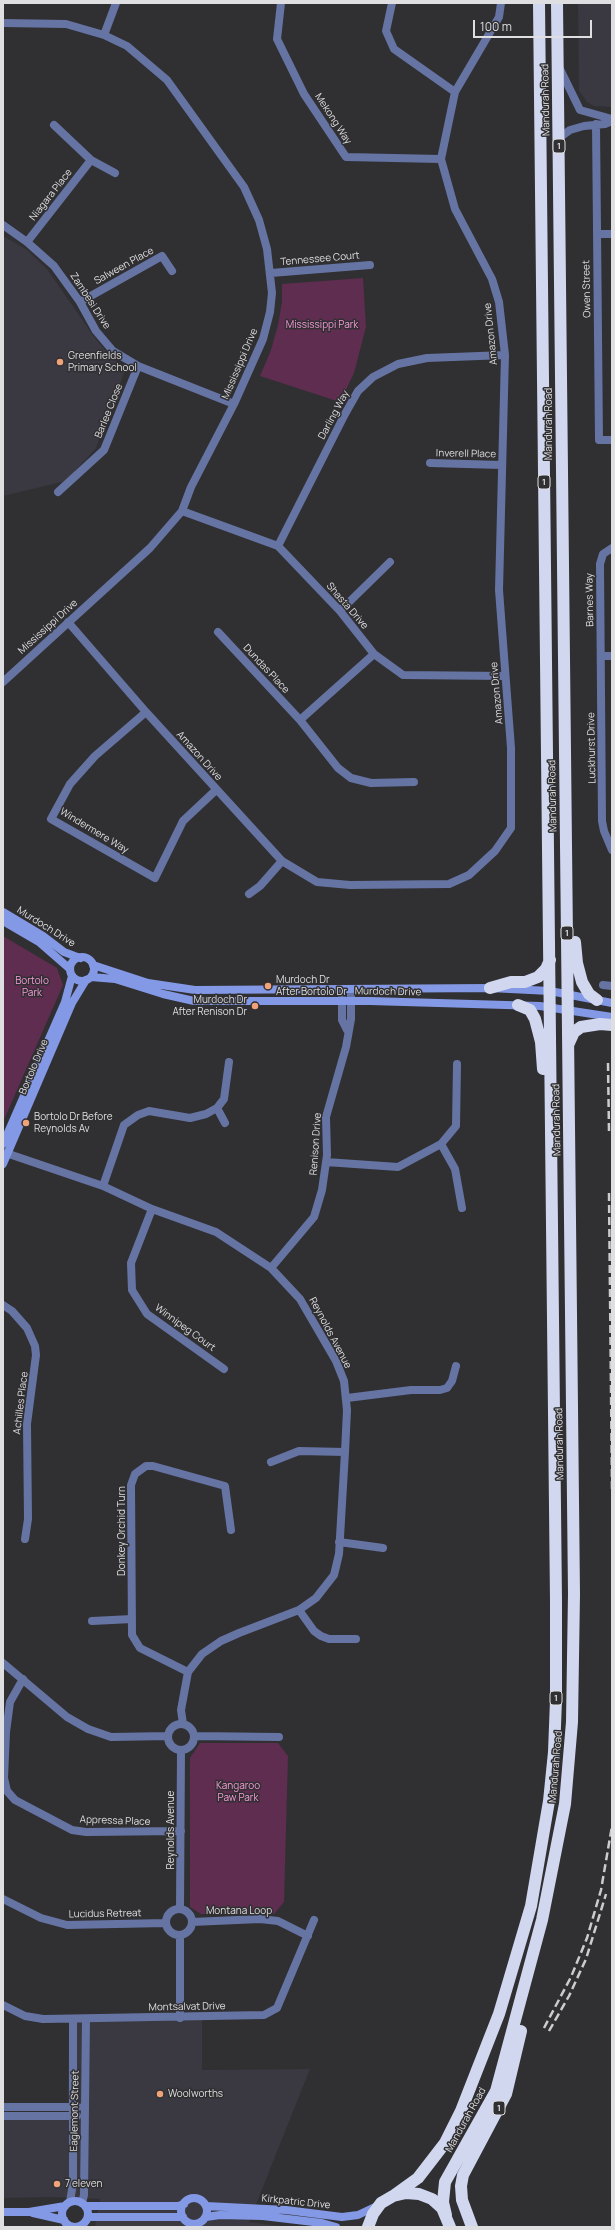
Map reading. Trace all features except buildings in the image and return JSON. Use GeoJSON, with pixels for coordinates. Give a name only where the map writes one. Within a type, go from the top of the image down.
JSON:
{"type":"FeatureCollection","features":[{"type":"Feature","properties":{"kind":"highway","name":"Mandurah Road"},"geometry":{"type":"LineString","coordinates":[[393,2196],[418,2178],[445,2144],[461,2111],[488,2045],[516,1961],[531,1906],[550,1801],[556,1700],[552,1108],[539,3]]}},
{"type":"Feature","properties":{"kind":"highway","name":"Mandurah Road"},"geometry":{"type":"LineString","coordinates":[[449,2223],[443,2202],[445,2182],[496,2091],[526,1982],[548,1893],[565,1804],[572,1714],[574,1630],[557,3]]}},
{"type":"Feature","properties":{"kind":"highway"},"geometry":{"type":"LineString","coordinates":[[566,885],[574,927],[575,956],[585,989],[597,1000]]}},
{"type":"Feature","properties":{"kind":"highway"},"geometry":{"type":"LineString","coordinates":[[490,988],[511,982],[525,982],[538,977],[546,969],[550,959]]}},
{"type":"Feature","properties":{"kind":"highway"},"geometry":{"type":"LineString","coordinates":[[518,1005],[530,1010],[535,1019],[541,1042],[543,1073],[552,1108]]}},
{"type":"Feature","properties":{"kind":"highway"},"geometry":{"type":"LineString","coordinates":[[568,1051],[571,1036],[581,1026],[600,1024],[612,1025]]}},
{"type":"Feature","properties":{"kind":"highway","name":"1"},"geometry":{"type":"LineString","coordinates":[[472,2227],[461,2192],[463,2175],[506,2094],[515,2063],[527,2004],[526,1982]]}},
{"type":"Feature","properties":{"kind":"highway","name":"1"},"geometry":{"type":"LineString","coordinates":[[368,2227],[373,2214],[381,2203],[393,2196],[406,2193],[419,2194],[432,2199],[442,2208],[449,2223]]}},
{"type":"Feature","properties":{"kind":"main road","name":"Murdoch Drive"},"geometry":{"type":"LineString","coordinates":[[3,912],[43,936],[64,952],[87,959],[92,965],[148,983],[195,990],[490,988],[550,991],[612,1003]]}},
{"type":"Feature","properties":{"kind":"main road","name":"Murdoch Drive"},"geometry":{"type":"LineString","coordinates":[[3,921],[39,942],[78,981],[88,979],[115,980],[194,1001],[342,1000],[518,1005],[568,1009],[612,1017]]}},
{"type":"Feature","properties":{"kind":"main road","name":"Murdoch Drive"},"geometry":{"type":"LineString","coordinates":[[71,973],[73,962],[80,958]]}},
{"type":"Feature","properties":{"kind":"main road"},"geometry":{"type":"LineString","coordinates":[[88,979],[94,971],[92,965]]}},
{"type":"Feature","properties":{"kind":"main road","name":"Bortolo Drive"},"geometry":{"type":"LineString","coordinates":[[3,1144],[65,1002],[71,973]]}},
{"type":"Feature","properties":{"kind":"main road","name":"Bortolo Drive"},"geometry":{"type":"LineString","coordinates":[[3,1164],[5,1153],[72,1003],[88,979]]}},
{"type":"Feature","properties":{"kind":"main road"},"geometry":{"type":"LineString","coordinates":[[3,2212],[29,2212],[68,2204],[178,2206],[194,2198],[201,2200],[206,2206],[206,2217],[196,2224],[188,2222],[183,2217],[181,2210],[184,2204]]}},
{"type":"Feature","properties":{"kind":"main road","name":"Kirkpatric Drive"},"geometry":{"type":"LineString","coordinates":[[206,2206],[286,2210],[342,2217],[358,2215],[381,2203]]}},
{"type":"Feature","properties":{"kind":"main road"},"geometry":{"type":"LineString","coordinates":[[66,2223],[62,2213],[68,2204]]}},
{"type":"Feature","properties":{"kind":"main road"},"geometry":{"type":"LineString","coordinates":[[84,2205],[84,2223]]}},
{"type":"Feature","properties":{"kind":"main road"},"geometry":{"type":"LineString","coordinates":[[29,2212],[76,2227],[84,2223],[183,2217]]}},
{"type":"Feature","properties":{"kind":"main road","name":"Kirkpatric Drive"},"geometry":{"type":"LineString","coordinates":[[206,2217],[220,2215],[270,2216],[322,2223],[336,2227]]}},
{"type":"Feature","properties":{"kind":"street"},"geometry":{"type":"LineString","coordinates":[[104,35],[116,3]]}},
{"type":"Feature","properties":{"kind":"street","name":"Mekong Way"},"geometry":{"type":"LineString","coordinates":[[281,3],[278,39],[304,94],[346,157],[440,158]]}},
{"type":"Feature","properties":{"kind":"street"},"geometry":{"type":"LineString","coordinates":[[392,3],[386,30],[394,49],[455,92]]}},
{"type":"Feature","properties":{"kind":"street","name":"Amazon Drive"},"geometry":{"type":"LineString","coordinates":[[68,622],[146,712],[282,861],[317,882],[350,886],[449,884],[469,874],[482,865],[495,851],[511,828],[511,748],[499,590],[505,355],[499,302],[494,287],[455,209],[440,158],[455,92],[499,17],[501,3]]}},
{"type":"Feature","properties":{"kind":"street","name":"Mississippi Drive"},"geometry":{"type":"LineString","coordinates":[[3,23],[66,24],[104,35],[127,46],[167,80],[244,187],[259,220],[267,249],[271,273],[270,312],[263,338],[234,404],[191,487],[182,511],[150,548],[3,682]]}},
{"type":"Feature","properties":{"kind":"street"},"geometry":{"type":"LineString","coordinates":[[558,65],[580,110],[612,120]]}},
{"type":"Feature","properties":{"kind":"street"},"geometry":{"type":"LineString","coordinates":[[559,138],[570,130],[612,120]]}},
{"type":"Feature","properties":{"kind":"street"},"geometry":{"type":"LineString","coordinates":[[54,124],[91,160],[115,173]]}},
{"type":"Feature","properties":{"kind":"street","name":"Owen Street"},"geometry":{"type":"LineString","coordinates":[[596,124],[599,440],[612,440]]}},
{"type":"Feature","properties":{"kind":"street","name":"Niagara Place"},"geometry":{"type":"LineString","coordinates":[[27,242],[91,160]]}},
{"type":"Feature","properties":{"kind":"street","name":"Zambesi Drive"},"geometry":{"type":"LineString","coordinates":[[3,225],[27,242],[54,266],[80,302],[96,331],[109,346],[138,366],[234,404]]}},
{"type":"Feature","properties":{"kind":"street"},"geometry":{"type":"LineString","coordinates":[[597,234],[612,234]]}},
{"type":"Feature","properties":{"kind":"street","name":"Salween Place"},"geometry":{"type":"LineString","coordinates":[[80,302],[162,256],[172,271]]}},
{"type":"Feature","properties":{"kind":"street","name":"Tennessee Court"},"geometry":{"type":"LineString","coordinates":[[271,273],[370,265]]}},
{"type":"Feature","properties":{"kind":"street","name":"Darling Way"},"geometry":{"type":"LineString","coordinates":[[278,546],[345,414],[358,391],[373,377],[398,364],[427,358],[505,355]]}},
{"type":"Feature","properties":{"kind":"street","name":"Barlee Close"},"geometry":{"type":"LineString","coordinates":[[58,492],[104,450],[138,366]]}},
{"type":"Feature","properties":{"kind":"street","name":"Inverell Place"},"geometry":{"type":"LineString","coordinates":[[430,463],[502,465]]}},
{"type":"Feature","properties":{"kind":"street","name":"Shasta Drive"},"geometry":{"type":"LineString","coordinates":[[182,511],[278,546],[340,610],[374,654],[403,675],[505,676]]}},
{"type":"Feature","properties":{"kind":"street","name":"Barnes Way"},"geometry":{"type":"LineString","coordinates":[[601,656],[600,564],[603,554],[612,548]]}},
{"type":"Feature","properties":{"kind":"street"},"geometry":{"type":"LineString","coordinates":[[340,610],[390,562]]}},
{"type":"Feature","properties":{"kind":"street","name":"Dundas Place"},"geometry":{"type":"LineString","coordinates":[[218,632],[300,720],[338,768],[351,778],[370,783],[414,782]]}},
{"type":"Feature","properties":{"kind":"street"},"geometry":{"type":"LineString","coordinates":[[300,720],[374,654]]}},
{"type":"Feature","properties":{"kind":"street"},"geometry":{"type":"LineString","coordinates":[[601,656],[612,656]]}},
{"type":"Feature","properties":{"kind":"street","name":"Luckhurst Drive"},"geometry":{"type":"LineString","coordinates":[[601,656],[602,821],[604,831],[612,850]]}},
{"type":"Feature","properties":{"kind":"street","name":"Windermere Way"},"geometry":{"type":"LineString","coordinates":[[146,712],[95,756],[70,784],[51,819],[155,878],[183,821],[216,790]]}},
{"type":"Feature","properties":{"kind":"street"},"geometry":{"type":"LineString","coordinates":[[249,894],[260,886],[282,861]]}},
{"type":"Feature","properties":{"kind":"street"},"geometry":{"type":"LineString","coordinates":[[603,985],[612,986]]}},
{"type":"Feature","properties":{"kind":"street","name":"Renison Drive"},"geometry":{"type":"LineString","coordinates":[[342,990],[342,1020],[347,1030]]}},
{"type":"Feature","properties":{"kind":"street","name":"Renison Drive"},"geometry":{"type":"LineString","coordinates":[[271,1268],[314,1217],[322,1190],[326,1162],[326,1117],[344,1057],[347,1030],[351,1019],[351,990]]}},
{"type":"Feature","properties":{"kind":"street"},"geometry":{"type":"LineString","coordinates":[[104,1186],[124,1125],[138,1115],[149,1111],[190,1118],[206,1114],[217,1108],[224,1099],[229,1062]]}},
{"type":"Feature","properties":{"kind":"street"},"geometry":{"type":"LineString","coordinates":[[326,1162],[398,1167],[441,1144],[456,1126],[458,1064]]}},
{"type":"Feature","properties":{"kind":"street"},"geometry":{"type":"LineString","coordinates":[[217,1108],[225,1123]]}},
{"type":"Feature","properties":{"kind":"street"},"geometry":{"type":"LineString","coordinates":[[441,1144],[455,1169],[462,1208]]}},
{"type":"Feature","properties":{"kind":"street","name":"Reynolds Avenue"},"geometry":{"type":"LineString","coordinates":[[5,1153],[104,1186],[152,1209],[216,1232],[271,1268],[300,1299],[341,1372],[347,1398],[339,1542],[334,1575],[316,1598],[299,1610],[221,1641],[202,1654],[188,1672],[181,1710],[183,1724]]}},
{"type":"Feature","properties":{"kind":"street","name":"Winnipeg Court"},"geometry":{"type":"LineString","coordinates":[[152,1209],[131,1263],[132,1290],[148,1314],[224,1369]]}},
{"type":"Feature","properties":{"kind":"street","name":"Achilles Place"},"geometry":{"type":"LineString","coordinates":[[3,1305],[12,1311],[27,1328],[35,1346],[36,1356],[27,1424],[28,1519],[25,1539]]}},
{"type":"Feature","properties":{"kind":"street"},"geometry":{"type":"LineString","coordinates":[[347,1398],[411,1390],[440,1390],[447,1388],[452,1381],[456,1366]]}},
{"type":"Feature","properties":{"kind":"street"},"geometry":{"type":"LineString","coordinates":[[271,1462],[298,1451],[345,1452]]}},
{"type":"Feature","properties":{"kind":"street","name":"Donkey Orchid Turn"},"geometry":{"type":"LineString","coordinates":[[188,1672],[140,1648],[132,1635],[131,1485],[135,1474],[146,1466],[165,1468],[225,1486],[230,1530]]}},
{"type":"Feature","properties":{"kind":"street"},"geometry":{"type":"LineString","coordinates":[[339,1542],[383,1548]]}},
{"type":"Feature","properties":{"kind":"street"},"geometry":{"type":"LineString","coordinates":[[299,1610],[314,1631],[321,1636],[329,1639],[356,1639]]}},
{"type":"Feature","properties":{"kind":"street"},"geometry":{"type":"LineString","coordinates":[[92,1622],[132,1619]]}},
{"type":"Feature","properties":{"kind":"street"},"geometry":{"type":"LineString","coordinates":[[3,1663],[67,1718],[88,1729],[111,1737],[168,1736]]}},
{"type":"Feature","properties":{"kind":"street","name":"Appressa Place"},"geometry":{"type":"LineString","coordinates":[[23,1680],[10,1702],[6,1732],[4,1778],[7,1791],[15,1800],[72,1830],[86,1832],[181,1831]]}},
{"type":"Feature","properties":{"kind":"street"},"geometry":{"type":"LineString","coordinates":[[183,1724],[192,1729],[194,1736],[193,1742],[188,1748],[181,1750],[172,1746],[168,1736],[171,1728],[183,1724]]}},
{"type":"Feature","properties":{"kind":"street"},"geometry":{"type":"LineString","coordinates":[[194,1736],[279,1737]]}},
{"type":"Feature","properties":{"kind":"street","name":"Reynolds Avenue"},"geometry":{"type":"LineString","coordinates":[[180,1909],[181,1750]]}},
{"type":"Feature","properties":{"kind":"street","name":"Lucidus Retreat"},"geometry":{"type":"LineString","coordinates":[[3,1899],[41,1918],[67,1925],[166,1922]]}},
{"type":"Feature","properties":{"kind":"street"},"geometry":{"type":"LineString","coordinates":[[180,1909],[188,1914],[192,1922],[187,1932],[180,1935],[168,1930],[166,1922],[168,1914],[180,1909]]}},
{"type":"Feature","properties":{"kind":"street","name":"Montana Loop"},"geometry":{"type":"LineString","coordinates":[[192,1922],[260,1919],[278,1921],[308,1936]]}},
{"type":"Feature","properties":{"kind":"street","name":"Montsalvat Drive"},"geometry":{"type":"LineString","coordinates":[[3,2006],[33,2018],[180,2018],[264,2015],[277,2008],[314,1920]]}},
{"type":"Feature","properties":{"kind":"street"},"geometry":{"type":"LineString","coordinates":[[180,1935],[180,2018]]}},
{"type":"Feature","properties":{"kind":"street","name":"Eaglemont Street"},"geometry":{"type":"LineString","coordinates":[[68,2204],[74,2183],[74,2019]]}},
{"type":"Feature","properties":{"kind":"street","name":"Eaglemont Street"},"geometry":{"type":"LineString","coordinates":[[84,2205],[86,2019]]}},
{"type":"Feature","properties":{"kind":"street"},"geometry":{"type":"LineString","coordinates":[[3,2107],[85,2106]]}},
{"type":"Feature","properties":{"kind":"street"},"geometry":{"type":"LineString","coordinates":[[3,2116],[84,2116]]}},
{"type":"Feature","properties":{"kind":"shaded area"},"geometry":{"type":"Polygon","coordinates":[[[578,3],[612,3],[612,107],[594,106],[587,102],[579,91],[578,3]]]}},
{"type":"Feature","properties":{"kind":"shaded area","name":"Greenfields Primary School"},"geometry":{"type":"Polygon","coordinates":[[[3,236],[26,249],[47,269],[95,338],[110,356],[126,368],[96,448],[66,481],[3,496],[3,236]]]}},
{"type":"Feature","properties":{"kind":"shaded area"},"geometry":{"type":"Polygon","coordinates":[[[202,2014],[202,2070],[310,2069],[249,2222],[288,2227],[95,2227],[100,2199],[52,2197],[3,2198],[3,2113],[68,2113],[69,2016],[202,2014]]]}},
{"type":"Feature","properties":{"kind":"green space","name":"Mississippi Park"},"geometry":{"type":"Polygon","coordinates":[[[363,278],[366,327],[354,373],[340,402],[260,376],[271,350],[278,325],[282,302],[282,284],[363,278]]]}},
{"type":"Feature","properties":{"kind":"green space","name":"Bortolo Park"},"geometry":{"type":"Polygon","coordinates":[[[3,936],[57,968],[63,985],[3,1122],[3,936]]]}},
{"type":"Feature","properties":{"kind":"green space","name":"Kangaroo Paw Park"},"geometry":{"type":"Polygon","coordinates":[[[200,1743],[278,1743],[288,1756],[284,1902],[274,1914],[201,1914],[190,1907],[190,1758],[200,1743]]]}},
{"type":"Feature","properties":{"kind":"railway"},"geometry":{"type":"LineString","coordinates":[[608,1063],[609,1131]]}},
{"type":"Feature","properties":{"kind":"railway"},"geometry":{"type":"LineString","coordinates":[[609,1193],[612,1491]]}},
{"type":"Feature","properties":{"kind":"railway"},"geometry":{"type":"LineString","coordinates":[[544,2028],[571,1977],[587,1938],[601,1890],[612,1826]]}},
{"type":"Feature","properties":{"kind":"railway"},"geometry":{"type":"LineString","coordinates":[[549,2031],[569,1996],[586,1959],[606,1894]]}},
{"type":"Feature","properties":{"kind":"place","name":"Greenfields Primary School"},"geometry":{"type":"Point","coordinates":[60,362]}},
{"type":"Feature","properties":{"kind":"place","name":"Murdoch Dr After Bortolo Dr"},"geometry":{"type":"Point","coordinates":[268,986]}},
{"type":"Feature","properties":{"kind":"place","name":"Murdoch Dr After Renison Dr"},"geometry":{"type":"Point","coordinates":[255,1006]}},
{"type":"Feature","properties":{"kind":"place","name":"Bortolo Dr Before Reynolds Av"},"geometry":{"type":"Point","coordinates":[26,1123]}},
{"type":"Feature","properties":{"kind":"place","name":"Woolworths"},"geometry":{"type":"Point","coordinates":[160,2094]}},
{"type":"Feature","properties":{"kind":"place","name":"7 eleven"},"geometry":{"type":"Point","coordinates":[57,2184]}}]}
